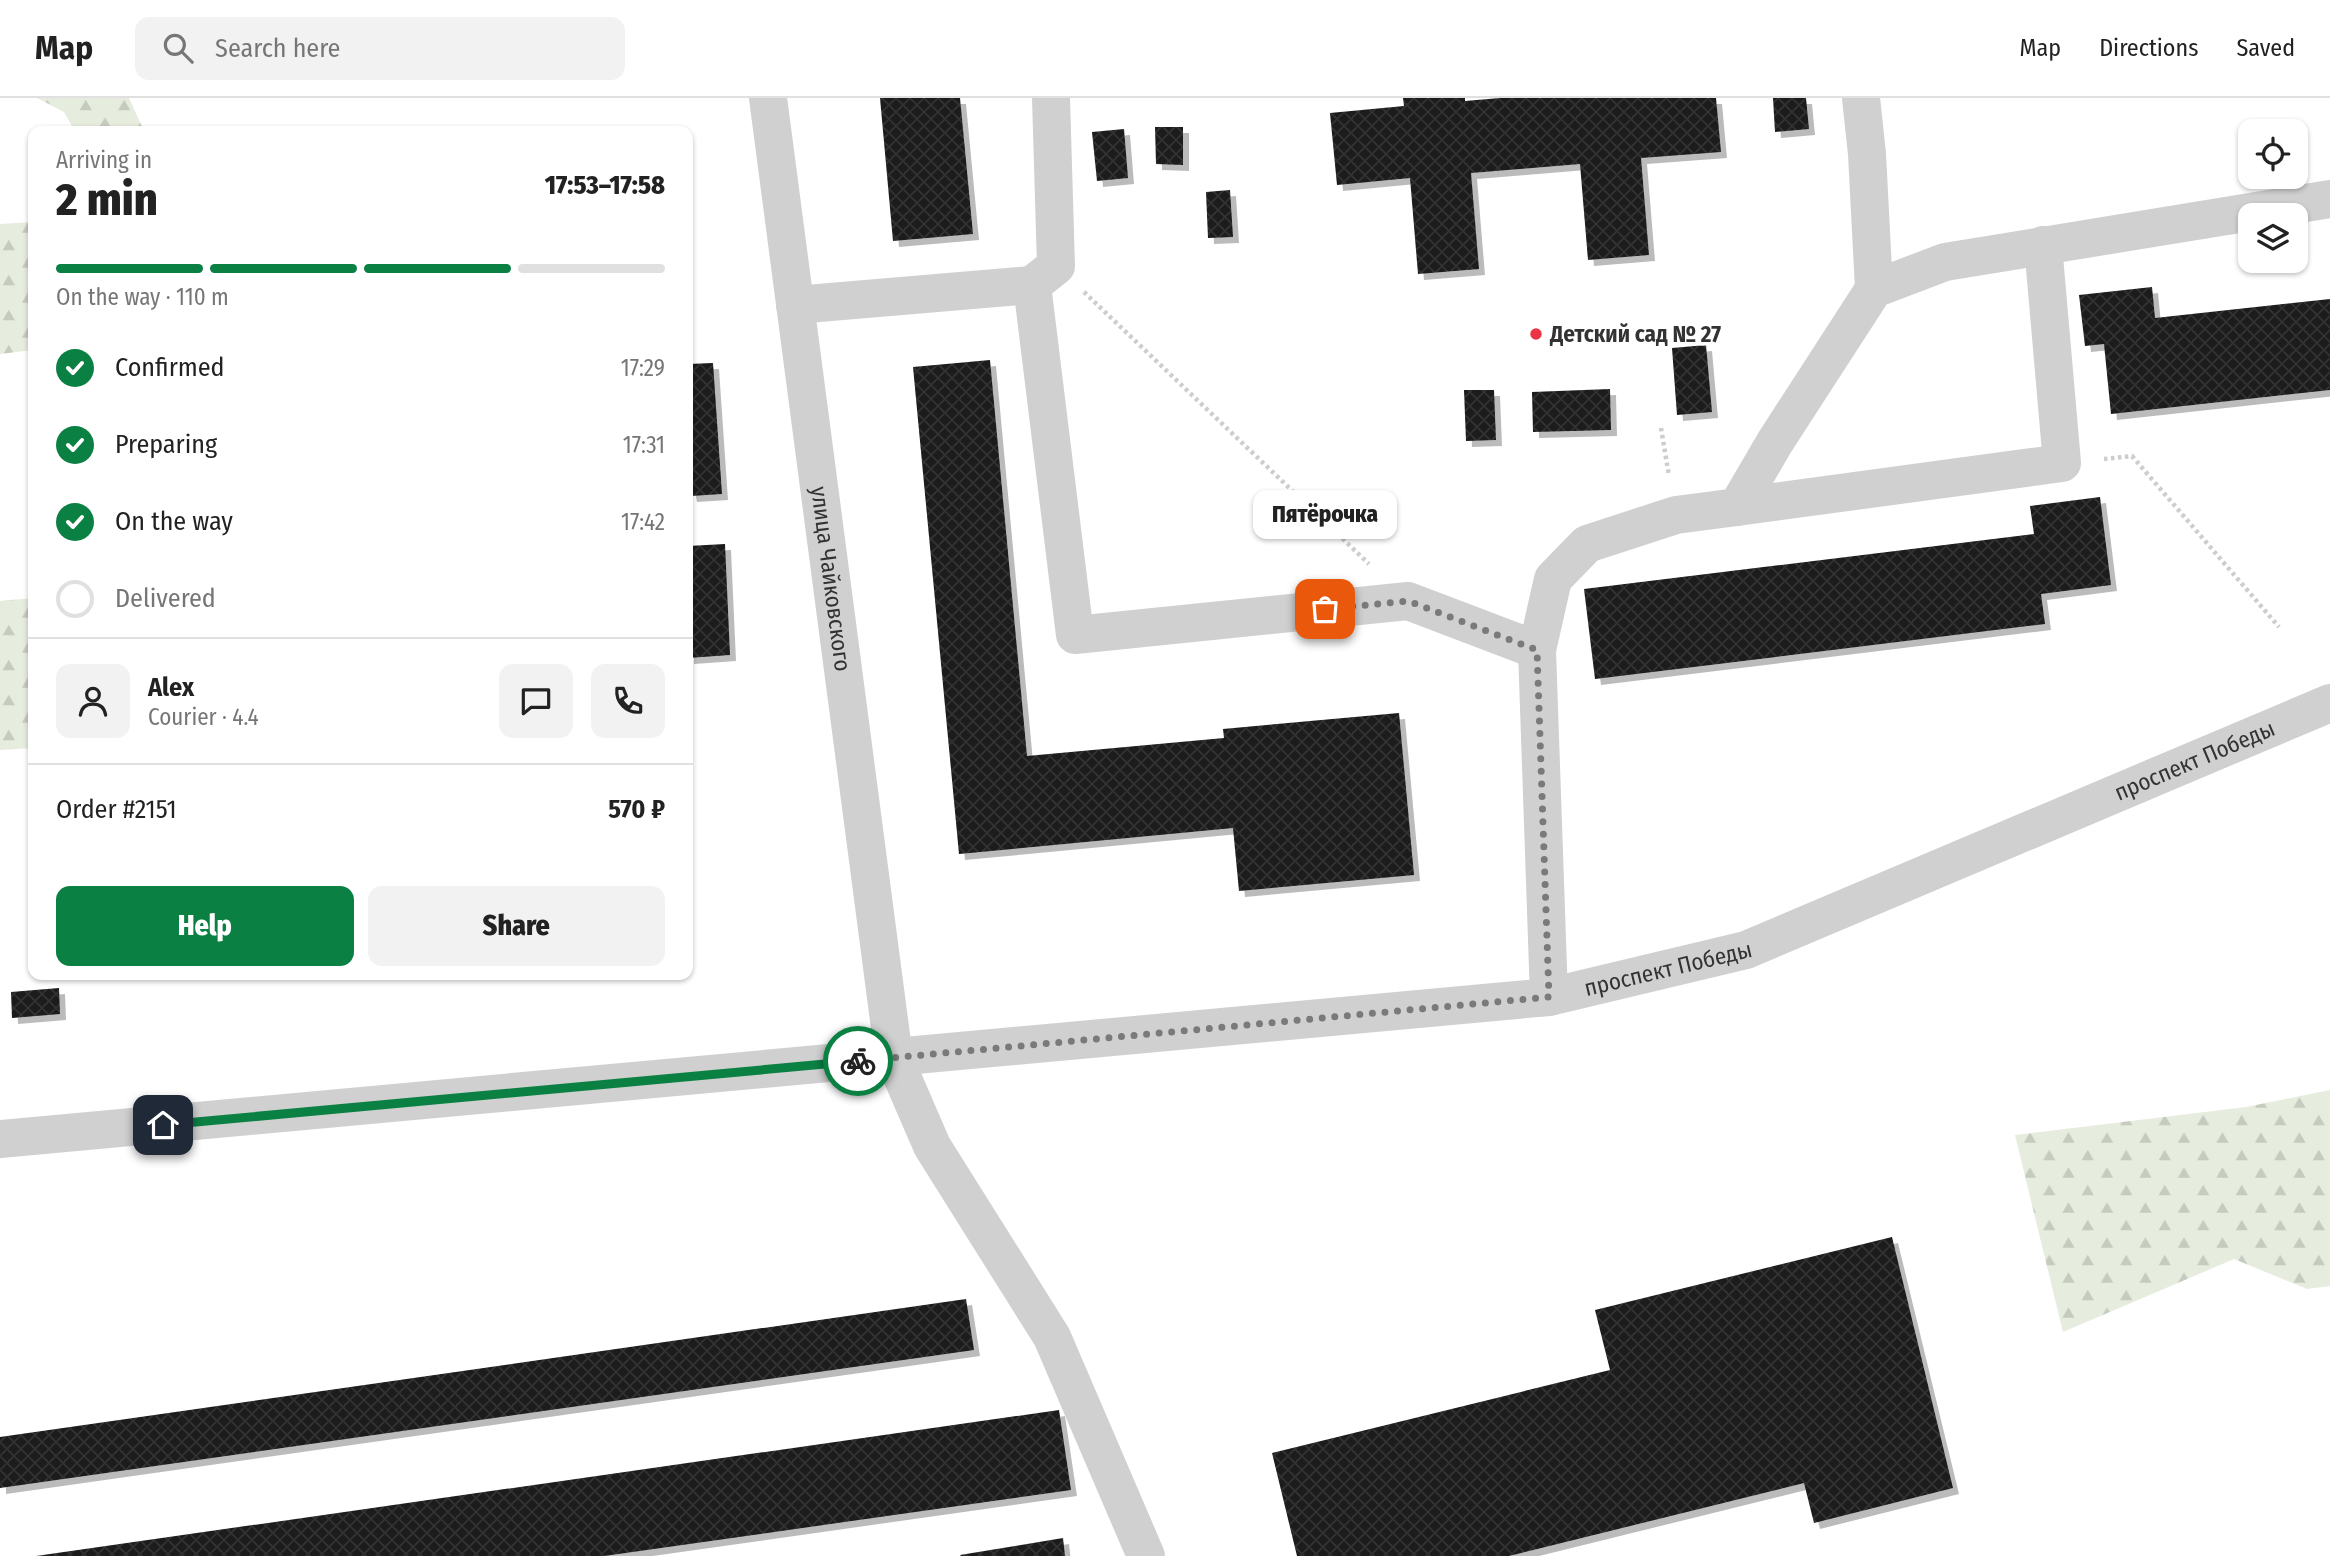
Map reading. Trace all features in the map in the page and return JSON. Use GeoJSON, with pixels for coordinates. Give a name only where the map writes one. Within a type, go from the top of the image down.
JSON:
{"type":"FeatureCollection","features":[{"type":"Feature","properties":{"kind":"street","name":"улица Чайковского"},"geometry":{"type":"LineString","coordinates":[[768,98],[894,1058],[932,1146],[1052,1337],[1146,1556]]}},
{"type":"Feature","properties":{"kind":"street"},"geometry":{"type":"LineString","coordinates":[[1051,98],[1044,275],[1075,635],[1408,601],[1537,650]]}},
{"type":"Feature","properties":{"kind":"street"},"geometry":{"type":"LineString","coordinates":[[1737,507],[1775,442],[1874,289],[1867,153],[1861,98]]}},
{"type":"Feature","properties":{"kind":"street"},"geometry":{"type":"LineString","coordinates":[[1874,289],[1945,262],[2330,199]]}},
{"type":"Feature","properties":{"kind":"street"},"geometry":{"type":"LineString","coordinates":[[1549,997],[1537,650],[1553,579],[1587,544],[1676,514],[2062,463],[2043,245]]}},
{"type":"Feature","properties":{"kind":"street"},"geometry":{"type":"LineString","coordinates":[[795,305],[1044,275]]}},
{"type":"Feature","properties":{"kind":"street","name":"проспект Победы"},"geometry":{"type":"LineString","coordinates":[[0,1139],[1549,997],[1746,950],[2330,703]]}},
{"type":"Feature","properties":{"kind":"path"},"geometry":{"type":"LineString","coordinates":[[1044,275],[1408,601]]}},
{"type":"Feature","properties":{"kind":"path"},"geometry":{"type":"LineString","coordinates":[[2062,463],[2132,456],[2279,628]]}},
{"type":"Feature","properties":{"kind":"green space"},"geometry":{"type":"Polygon","coordinates":[[[37,98],[129,98],[142,126],[72,126],[64,112],[37,98]]]}},
{"type":"Feature","properties":{"kind":"green space"},"geometry":{"type":"Polygon","coordinates":[[[28,222],[28,351],[0,354],[0,224],[28,222]]]}},
{"type":"Feature","properties":{"kind":"green space"},"geometry":{"type":"Polygon","coordinates":[[[28,598],[28,748],[0,750],[0,601],[28,598]]]}},
{"type":"Feature","properties":{"kind":"green space"},"geometry":{"type":"Polygon","coordinates":[[[2330,1090],[2330,1286],[2307,1289],[2234,1259],[2063,1332],[2015,1135],[2246,1107],[2330,1090]]]}},
{"type":"Feature","properties":{"kind":"building"},"geometry":{"type":"Polygon","coordinates":[[[880,98],[960,98],[973,234],[893,241],[880,98]]]}},
{"type":"Feature","properties":{"kind":"building"},"geometry":{"type":"Polygon","coordinates":[[[1403,98],[1465,98],[1465,101],[1500,98],[1716,98],[1721,152],[1641,158],[1649,255],[1588,260],[1580,164],[1471,173],[1479,269],[1418,274],[1410,178],[1337,185],[1330,113],[1404,106],[1403,98]]]}},
{"type":"Feature","properties":{"kind":"building"},"geometry":{"type":"Polygon","coordinates":[[[1773,98],[1806,98],[1809,129],[1775,132],[1773,98]]]}},
{"type":"Feature","properties":{"kind":"building"},"geometry":{"type":"Polygon","coordinates":[[[1155,127],[1183,127],[1183,165],[1156,164],[1155,127]]]}},
{"type":"Feature","properties":{"kind":"building"},"geometry":{"type":"Polygon","coordinates":[[[1124,129],[1128,178],[1097,181],[1092,132],[1124,129]]]}},
{"type":"Feature","properties":{"kind":"building"},"geometry":{"type":"Polygon","coordinates":[[[1230,190],[1233,237],[1208,238],[1206,192],[1230,190]]]}},
{"type":"Feature","properties":{"kind":"building"},"geometry":{"type":"Polygon","coordinates":[[[2152,287],[2155,318],[2330,299],[2330,390],[2111,414],[2104,344],[2085,346],[2079,295],[2152,287]]]}},
{"type":"Feature","properties":{"kind":"building"},"geometry":{"type":"Polygon","coordinates":[[[1706,345],[1712,412],[1677,415],[1672,348],[1706,345]]]}},
{"type":"Feature","properties":{"kind":"building"},"geometry":{"type":"Polygon","coordinates":[[[990,360],[1027,756],[1224,738],[1223,729],[1399,713],[1414,875],[1239,891],[1233,828],[959,854],[913,367],[990,360]]]}},
{"type":"Feature","properties":{"kind":"building"},"geometry":{"type":"Polygon","coordinates":[[[713,363],[722,494],[693,496],[693,364],[713,363]]]}},
{"type":"Feature","properties":{"kind":"building"},"geometry":{"type":"Polygon","coordinates":[[[1610,389],[1611,430],[1533,432],[1532,392],[1610,389]]]}},
{"type":"Feature","properties":{"kind":"building"},"geometry":{"type":"Polygon","coordinates":[[[1464,390],[1494,390],[1496,440],[1466,441],[1464,390]]]}},
{"type":"Feature","properties":{"kind":"building"},"geometry":{"type":"Polygon","coordinates":[[[2100,497],[2111,585],[2041,594],[2045,624],[1595,679],[1584,589],[2034,534],[2030,506],[2100,497]]]}},
{"type":"Feature","properties":{"kind":"building"},"geometry":{"type":"Polygon","coordinates":[[[725,544],[730,655],[693,658],[693,546],[725,544]]]}},
{"type":"Feature","properties":{"kind":"building"},"geometry":{"type":"Polygon","coordinates":[[[59,988],[60,1014],[12,1018],[11,992],[59,988]]]}},
{"type":"Feature","properties":{"kind":"building"},"geometry":{"type":"Polygon","coordinates":[[[1892,1237],[1953,1488],[1814,1523],[1804,1483],[1509,1556],[1297,1556],[1272,1453],[1610,1370],[1595,1310],[1892,1237]]]}},
{"type":"Feature","properties":{"kind":"building"},"geometry":{"type":"Polygon","coordinates":[[[966,1299],[974,1350],[0,1488],[0,1437],[966,1299]]]}},
{"type":"Feature","properties":{"kind":"building"},"geometry":{"type":"Polygon","coordinates":[[[1059,1410],[1071,1490],[604,1556],[36,1556],[1059,1410]]]}},
{"type":"Feature","properties":{"kind":"building"},"geometry":{"type":"Polygon","coordinates":[[[1063,1538],[1065,1556],[960,1555],[1063,1538]]]}},
{"type":"Feature","properties":{"kind":"way so far"},"geometry":{"type":"LineString","coordinates":[[858,1061],[1549,997],[1537,650],[1408,601],[1325,609]]}},
{"type":"Feature","properties":{"kind":"place","name":"Детский сад № 27"},"geometry":{"type":"Point","coordinates":[1536,334]}},
{"type":"Feature","properties":{"kind":"place","name":"Пятёрочка"},"geometry":{"type":"Point","coordinates":[1325,609]}},
{"type":"Feature","properties":{"kind":"route"},"geometry":{"type":"LineString","coordinates":[[163,1125],[858,1061]]}}]}
